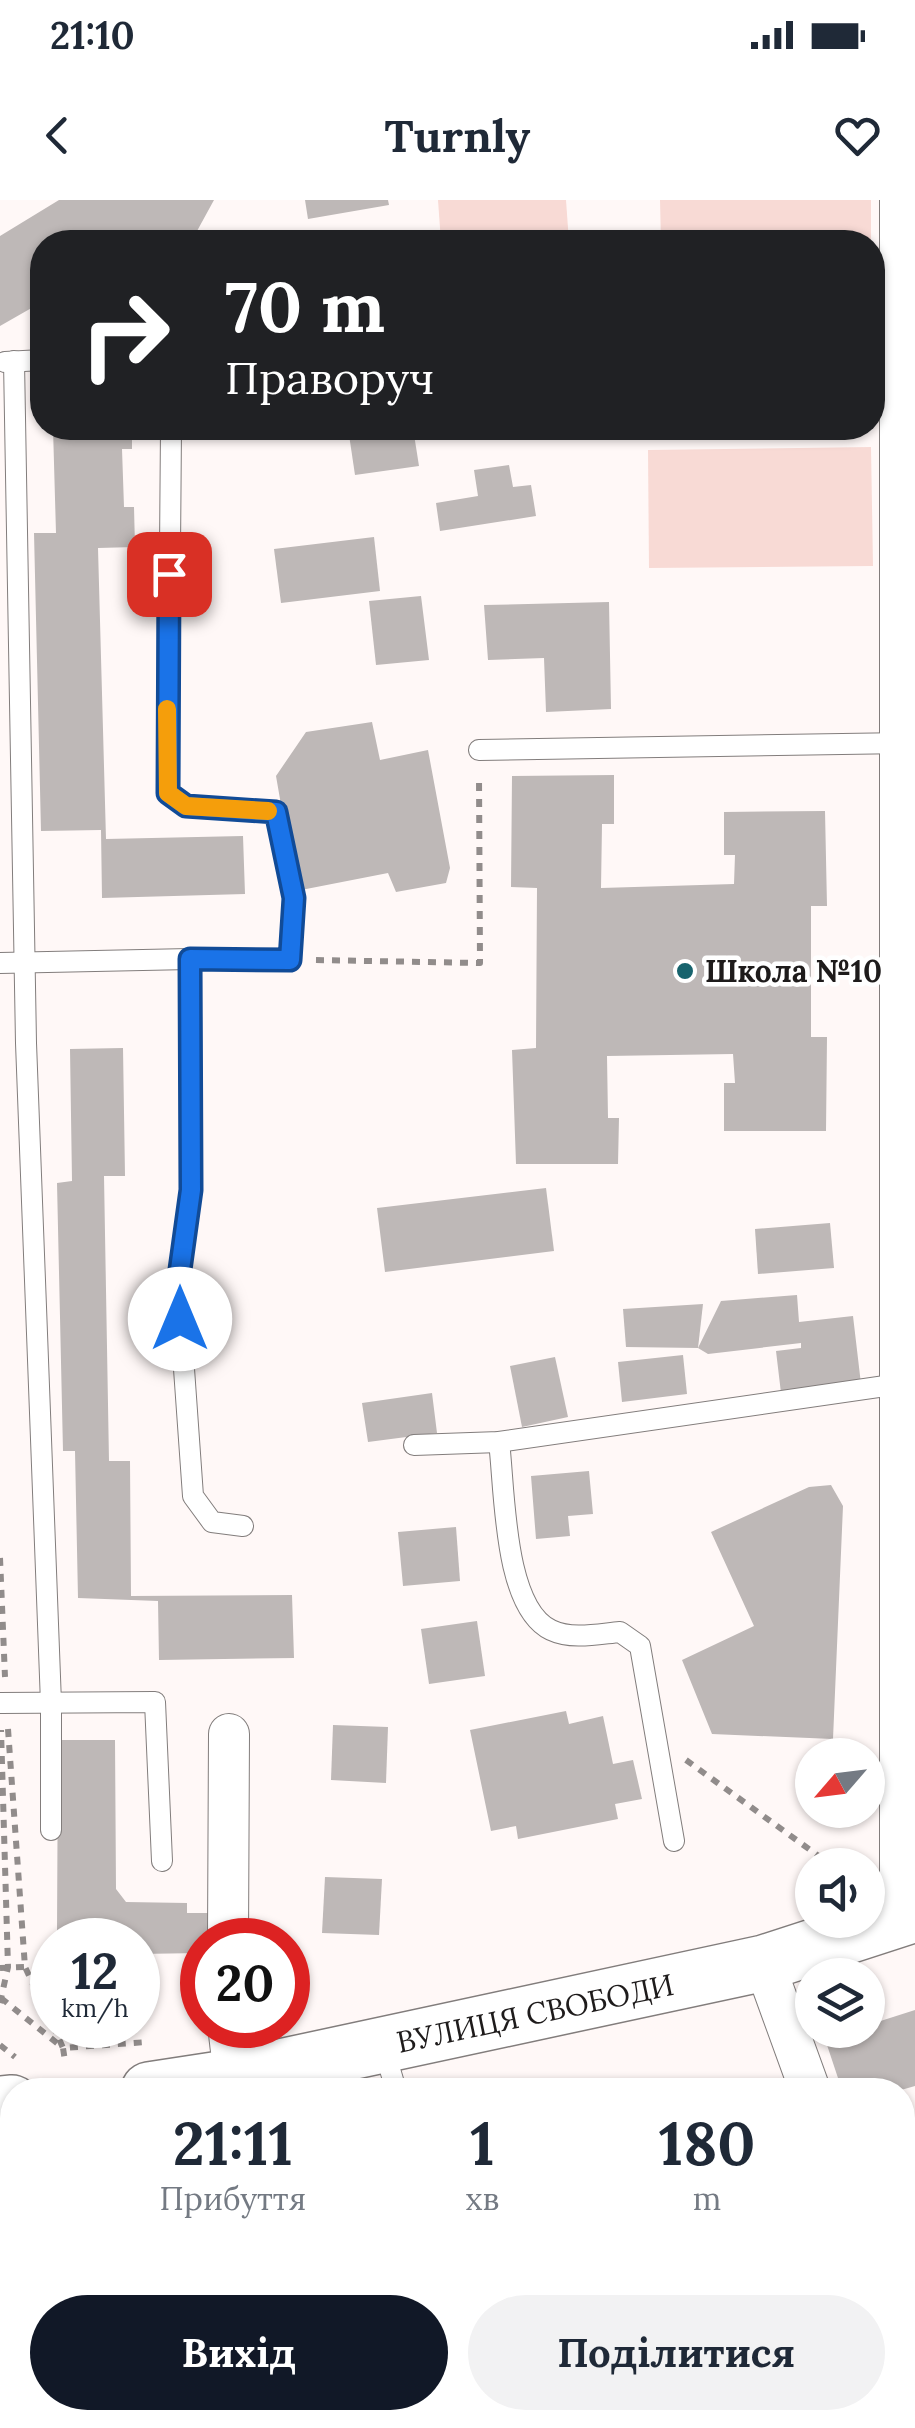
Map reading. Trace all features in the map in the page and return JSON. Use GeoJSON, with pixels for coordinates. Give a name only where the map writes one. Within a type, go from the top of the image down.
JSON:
{"type":"FeatureCollection","features":[{"type":"Feature","properties":{"kind":"main road","name":"ВУЛИЦЯ СВОБОДИ"},"geometry":{"type":"LineString","coordinates":[[180,2078],[231,2051],[390,2068],[764,1963],[907,1916]]}},
{"type":"Feature","properties":{"kind":"street"},"geometry":{"type":"LineString","coordinates":[[900,200],[907,271],[907,1293],[900,1384],[907,1916]]}},
{"type":"Feature","properties":{"kind":"street"},"geometry":{"type":"LineString","coordinates":[[228,1918],[229,1734]]}},
{"type":"Feature","properties":{"kind":"street"},"geometry":{"type":"LineString","coordinates":[[764,1963],[806,2078]]}},
{"type":"Feature","properties":{"kind":"lane"},"geometry":{"type":"LineString","coordinates":[[7,362],[51,1703],[50,1830]]}},
{"type":"Feature","properties":{"kind":"lane"},"geometry":{"type":"LineString","coordinates":[[0,963],[290,960],[294,898],[276,812],[186,806],[168,793],[171,440]]}},
{"type":"Feature","properties":{"kind":"lane"},"geometry":{"type":"LineString","coordinates":[[479,750],[908,743]]}},
{"type":"Feature","properties":{"kind":"lane"},"geometry":{"type":"LineString","coordinates":[[190,959],[191,1190],[178,1284],[193,1496],[212,1522],[243,1526]]}},
{"type":"Feature","properties":{"kind":"lane"},"geometry":{"type":"LineString","coordinates":[[414,1445],[500,1442],[900,1384]]}},
{"type":"Feature","properties":{"kind":"lane"},"geometry":{"type":"LineString","coordinates":[[500,1442],[512,1562],[527,1610],[551,1630],[580,1636],[620,1632],[640,1646],[674,1841]]}},
{"type":"Feature","properties":{"kind":"lane"},"geometry":{"type":"LineString","coordinates":[[2,1706],[155,1702],[162,1861]]}},
{"type":"Feature","properties":{"kind":"path"},"geometry":{"type":"LineString","coordinates":[[322,960],[480,963],[479,750]]}},
{"type":"Feature","properties":{"kind":"path"},"geometry":{"type":"LineString","coordinates":[[0,1558],[4,1968],[1,2000],[64,2048],[65,2061]]}},
{"type":"Feature","properties":{"kind":"path"},"geometry":{"type":"LineString","coordinates":[[2,1706],[25,1967],[30,1978]]}},
{"type":"Feature","properties":{"kind":"path"},"geometry":{"type":"LineString","coordinates":[[656,1738],[808,1848]]}},
{"type":"Feature","properties":{"kind":"path"},"geometry":{"type":"LineString","coordinates":[[4,1968],[25,1967]]}},
{"type":"Feature","properties":{"kind":"shaded area"},"geometry":{"type":"Polygon","coordinates":[[[438,200],[566,200],[568,230],[440,230],[438,200]]]}},
{"type":"Feature","properties":{"kind":"shaded area"},"geometry":{"type":"Polygon","coordinates":[[[660,200],[871,200],[871,230],[661,230],[660,200]]]}},
{"type":"Feature","properties":{"kind":"shaded area"},"geometry":{"type":"Polygon","coordinates":[[[871,447],[873,566],[649,568],[648,450],[871,447]]]}},
{"type":"Feature","properties":{"kind":"building"},"geometry":{"type":"Polygon","coordinates":[[[59,200],[214,200],[198,230],[30,230],[30,309],[0,326],[0,236],[59,200]]]}},
{"type":"Feature","properties":{"kind":"building"},"geometry":{"type":"Polygon","coordinates":[[[305,200],[388,200],[389,205],[308,219],[305,200]]]}},
{"type":"Feature","properties":{"kind":"building"},"geometry":{"type":"Polygon","coordinates":[[[53,440],[132,440],[132,449],[122,449],[124,507],[134,507],[135,547],[98,548],[106,839],[243,836],[245,894],[102,898],[101,830],[41,831],[34,533],[56,533],[53,440]]]}},
{"type":"Feature","properties":{"kind":"building"},"geometry":{"type":"Polygon","coordinates":[[[350,440],[415,440],[419,466],[355,475],[350,440]]]}},
{"type":"Feature","properties":{"kind":"building"},"geometry":{"type":"Polygon","coordinates":[[[509,465],[513,487],[531,485],[536,516],[440,531],[436,503],[478,496],[474,470],[509,465]]]}},
{"type":"Feature","properties":{"kind":"building"},"geometry":{"type":"Polygon","coordinates":[[[374,537],[380,591],[281,603],[274,549],[374,537]]]}},
{"type":"Feature","properties":{"kind":"building"},"geometry":{"type":"Polygon","coordinates":[[[421,596],[429,660],[376,665],[369,601],[421,596]]]}},
{"type":"Feature","properties":{"kind":"building"},"geometry":{"type":"Polygon","coordinates":[[[609,602],[611,709],[546,712],[544,658],[488,660],[484,605],[609,602]]]}},
{"type":"Feature","properties":{"kind":"building"},"geometry":{"type":"Polygon","coordinates":[[[372,722],[380,760],[428,750],[450,868],[446,883],[396,892],[388,873],[296,891],[276,776],[306,732],[372,722]]]}},
{"type":"Feature","properties":{"kind":"building"},"geometry":{"type":"Polygon","coordinates":[[[614,775],[614,824],[602,824],[601,888],[734,884],[735,855],[724,855],[724,812],[825,811],[827,906],[811,906],[811,1037],[827,1037],[826,1131],[724,1131],[724,1083],[735,1083],[733,1054],[607,1056],[608,1118],[619,1118],[618,1164],[516,1164],[512,1050],[536,1048],[537,888],[511,887],[512,776],[614,775]]]}},
{"type":"Feature","properties":{"kind":"building"},"geometry":{"type":"Polygon","coordinates":[[[123,1048],[125,1176],[104,1176],[109,1461],[130,1461],[131,1596],[292,1595],[294,1658],[159,1660],[158,1601],[78,1598],[75,1451],[63,1451],[57,1183],[72,1181],[70,1049],[123,1048]]]}},
{"type":"Feature","properties":{"kind":"building"},"geometry":{"type":"Polygon","coordinates":[[[546,1188],[554,1251],[385,1272],[377,1208],[546,1188]]]}},
{"type":"Feature","properties":{"kind":"building"},"geometry":{"type":"Polygon","coordinates":[[[830,1223],[834,1268],[758,1274],[755,1229],[830,1223]]]}},
{"type":"Feature","properties":{"kind":"building"},"geometry":{"type":"Polygon","coordinates":[[[797,1295],[799,1322],[853,1316],[861,1384],[781,1393],[776,1351],[801,1348],[801,1343],[708,1354],[698,1348],[721,1301],[797,1295]]]}},
{"type":"Feature","properties":{"kind":"building"},"geometry":{"type":"Polygon","coordinates":[[[703,1304],[698,1348],[626,1347],[623,1309],[703,1304]]]}},
{"type":"Feature","properties":{"kind":"building"},"geometry":{"type":"Polygon","coordinates":[[[683,1355],[687,1394],[622,1402],[618,1362],[683,1355]]]}},
{"type":"Feature","properties":{"kind":"building"},"geometry":{"type":"Polygon","coordinates":[[[555,1357],[568,1417],[522,1427],[510,1366],[555,1357]]]}},
{"type":"Feature","properties":{"kind":"building"},"geometry":{"type":"Polygon","coordinates":[[[432,1393],[437,1433],[368,1442],[362,1403],[432,1393]]]}},
{"type":"Feature","properties":{"kind":"building"},"geometry":{"type":"Polygon","coordinates":[[[589,1471],[593,1514],[568,1516],[570,1536],[536,1539],[531,1476],[589,1471]]]}},
{"type":"Feature","properties":{"kind":"building"},"geometry":{"type":"Polygon","coordinates":[[[831,1485],[843,1506],[833,1738],[712,1734],[682,1660],[754,1626],[711,1532],[809,1487],[831,1485]]]}},
{"type":"Feature","properties":{"kind":"building"},"geometry":{"type":"Polygon","coordinates":[[[456,1527],[460,1581],[403,1586],[398,1532],[456,1527]]]}},
{"type":"Feature","properties":{"kind":"building"},"geometry":{"type":"Polygon","coordinates":[[[477,1621],[485,1676],[429,1684],[421,1629],[477,1621]]]}},
{"type":"Feature","properties":{"kind":"building"},"geometry":{"type":"Polygon","coordinates":[[[566,1711],[569,1724],[603,1716],[613,1764],[633,1760],[642,1799],[615,1804],[618,1819],[518,1839],[516,1826],[491,1831],[470,1730],[566,1711]]]}},
{"type":"Feature","properties":{"kind":"building"},"geometry":{"type":"Polygon","coordinates":[[[333,1725],[388,1727],[386,1783],[331,1780],[333,1725]]]}},
{"type":"Feature","properties":{"kind":"building"},"geometry":{"type":"Polygon","coordinates":[[[58,1740],[115,1740],[116,1889],[126,1902],[187,1903],[187,1913],[209,1913],[209,1918],[180,1918],[180,1953],[160,1954],[160,1918],[57,1918],[58,1740]]]}},
{"type":"Feature","properties":{"kind":"building"},"geometry":{"type":"Polygon","coordinates":[[[325,1877],[382,1879],[379,1935],[322,1933],[325,1877]]]}},
{"type":"Feature","properties":{"kind":"building"},"geometry":{"type":"Polygon","coordinates":[[[915,2010],[915,2078],[838,2078],[828,2048],[885,2048],[885,2020],[915,2010]]]}},
{"type":"Feature","properties":{"kind":"slow traffic"},"geometry":{"type":"LineString","coordinates":[[167,709],[168,793],[186,806],[268,811]]}},
{"type":"Feature","properties":{"kind":"place","name":"Школа №10"},"geometry":{"type":"Point","coordinates":[685,971]}},
{"type":"Feature","properties":{"kind":"route"},"geometry":{"type":"LineString","coordinates":[[169,574],[168,793],[186,806],[276,812],[294,898],[290,960],[190,959],[191,1190],[178,1284],[180,1319]]}}]}
